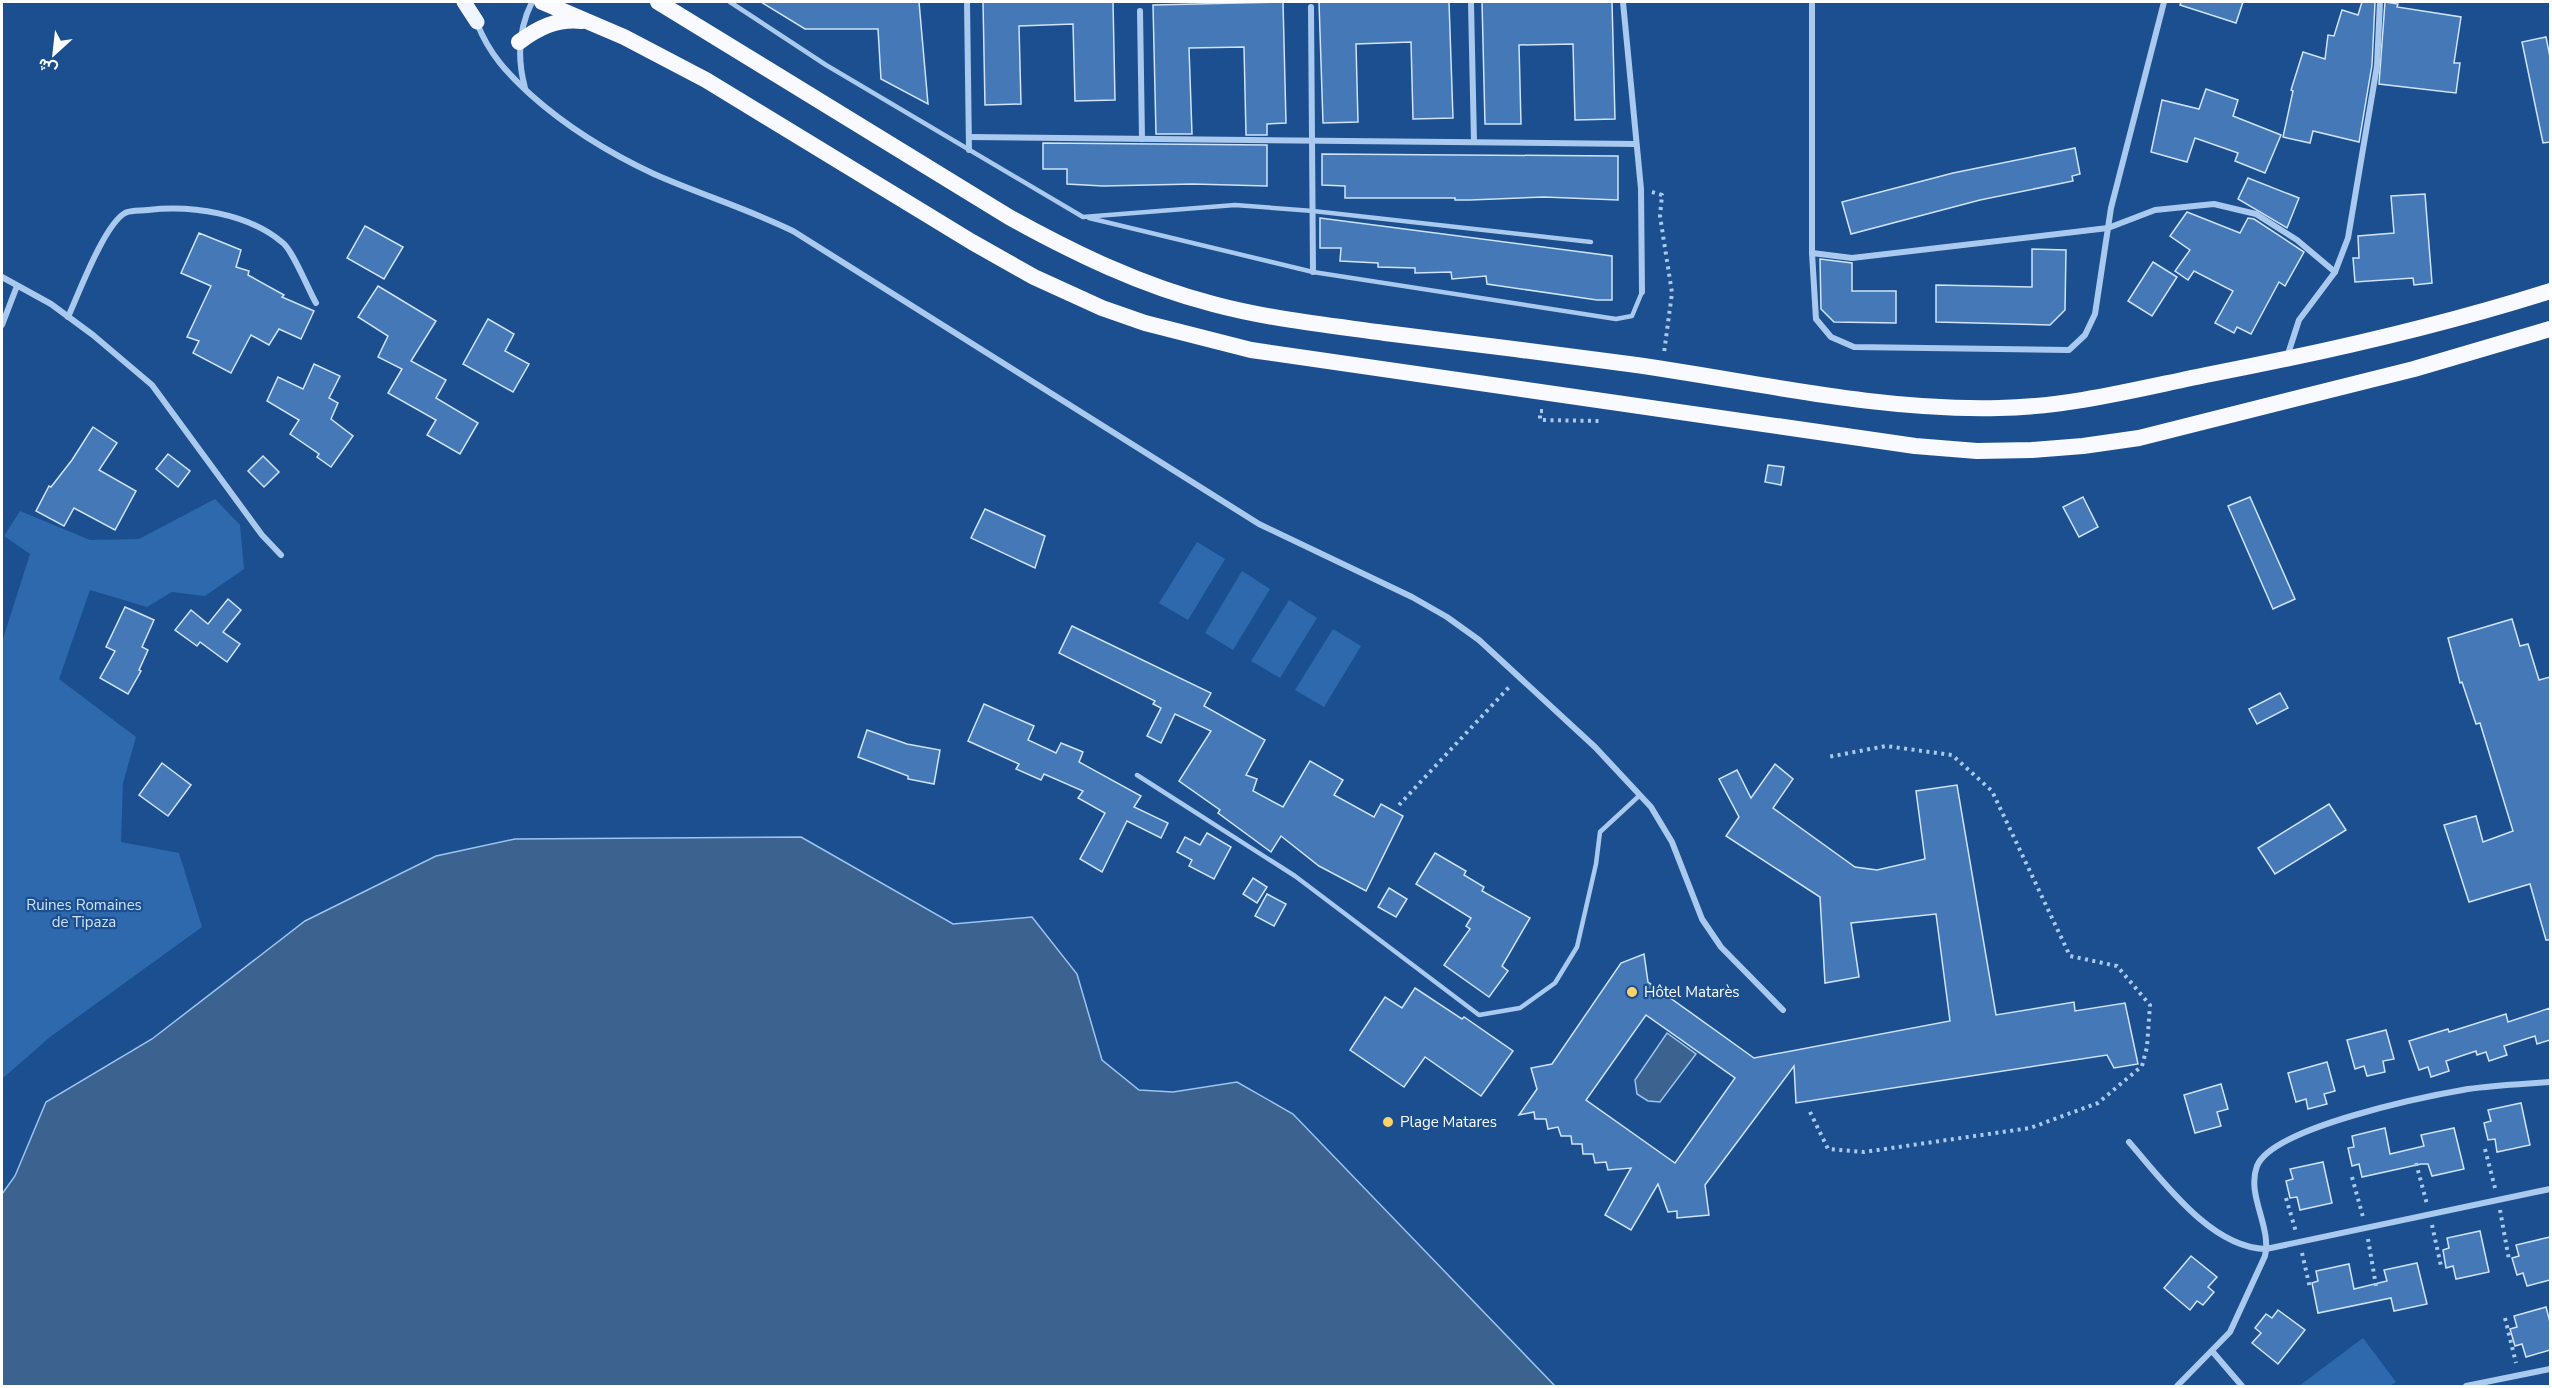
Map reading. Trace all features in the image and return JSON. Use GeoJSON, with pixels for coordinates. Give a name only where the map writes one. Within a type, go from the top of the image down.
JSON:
{"type":"FeatureCollection","features":[{"type":"Feature","properties":{"kind":"highway"},"geometry":{"type":"LineString","coordinates":[[542,2],[595,23],[706,80],[972,242],[1034,277],[1102,308],[1145,323],[1251,350],[1915,446],[1977,451],[2082,446],[2139,438],[2414,369],[2550,328]]}},
{"type":"Feature","properties":{"kind":"highway"},"geometry":{"type":"LineString","coordinates":[[658,2],[1052,241],[1097,263],[1159,288],[1213,304],[1278,319],[1630,364],[1917,407],[2002,408],[2058,403],[2286,361],[2509,304],[2550,291]]}},
{"type":"Feature","properties":{"kind":"highway"},"geometry":{"type":"LineString","coordinates":[[519,42],[547,24],[579,20],[595,23]]}},
{"type":"Feature","properties":{"kind":"main road"},"geometry":{"type":"LineString","coordinates":[[464,2],[477,22]]}},
{"type":"Feature","properties":{"kind":"street"},"geometry":{"type":"LineString","coordinates":[[474,2],[477,22],[496,59],[525,89],[564,122],[619,156],[692,190],[767,219],[818,246],[1259,524],[1430,607],[1479,640],[1594,747],[1640,795],[1672,842],[1702,919],[1720,947],[1783,1010]]}},
{"type":"Feature","properties":{"kind":"street"},"geometry":{"type":"LineString","coordinates":[[525,89],[519,58],[519,42],[532,2]]}},
{"type":"Feature","properties":{"kind":"street"},"geometry":{"type":"LineString","coordinates":[[967,2],[969,150]]}},
{"type":"Feature","properties":{"kind":"street"},"geometry":{"type":"LineString","coordinates":[[1623,2],[1641,189],[1642,292]]}},
{"type":"Feature","properties":{"kind":"street"},"geometry":{"type":"LineString","coordinates":[[1812,2],[1812,253],[1816,319],[1831,337],[1854,347],[2069,350],[2085,335],[2095,314],[2111,208],[2164,2]]}},
{"type":"Feature","properties":{"kind":"street"},"geometry":{"type":"LineString","coordinates":[[2286,361],[2299,320],[2335,272],[2348,238],[2377,66],[2380,2]]}},
{"type":"Feature","properties":{"kind":"street"},"geometry":{"type":"LineString","coordinates":[[1471,3],[1474,142]]}},
{"type":"Feature","properties":{"kind":"street"},"geometry":{"type":"LineString","coordinates":[[1311,7],[1314,141],[1313,272]]}},
{"type":"Feature","properties":{"kind":"street"},"geometry":{"type":"LineString","coordinates":[[1140,11],[1142,139]]}},
{"type":"Feature","properties":{"kind":"street"},"geometry":{"type":"LineString","coordinates":[[969,137],[1635,144]]}},
{"type":"Feature","properties":{"kind":"street"},"geometry":{"type":"LineString","coordinates":[[1812,253],[1852,258],[2108,228],[2155,210],[2214,204],[2256,214],[2296,240],[2335,272]]}},
{"type":"Feature","properties":{"kind":"street"},"geometry":{"type":"LineString","coordinates":[[68,317],[110,227],[126,213],[161,208],[199,210],[232,217],[264,230],[285,244],[316,303]]}},
{"type":"Feature","properties":{"kind":"street"},"geometry":{"type":"LineString","coordinates":[[2,277],[68,317],[152,385],[262,536],[281,555]]}},
{"type":"Feature","properties":{"kind":"street"},"geometry":{"type":"LineString","coordinates":[[2,325],[17,286]]}},
{"type":"Feature","properties":{"kind":"street"},"geometry":{"type":"LineString","coordinates":[[2176,1386],[2212,1351],[2235,1323],[2266,1249],[2255,1188],[2257,1167],[2268,1151],[2286,1140],[2375,1109],[2469,1089],[2550,1082]]}},
{"type":"Feature","properties":{"kind":"street"},"geometry":{"type":"LineString","coordinates":[[2129,1142],[2178,1197],[2220,1235],[2252,1249],[2266,1249],[2550,1189]]}},
{"type":"Feature","properties":{"kind":"street"},"geometry":{"type":"LineString","coordinates":[[2212,1351],[2242,1386]]}},
{"type":"Feature","properties":{"kind":"street"},"geometry":{"type":"LineString","coordinates":[[2466,1386],[2550,1369]]}},
{"type":"Feature","properties":{"kind":"lane"},"geometry":{"type":"LineString","coordinates":[[730,2],[826,65],[1083,217],[1313,272],[1616,319],[1632,316],[1642,292]]}},
{"type":"Feature","properties":{"kind":"lane"},"geometry":{"type":"LineString","coordinates":[[1083,217],[1235,205],[1314,211],[1591,242]]}},
{"type":"Feature","properties":{"kind":"lane"},"geometry":{"type":"LineString","coordinates":[[1137,775],[1295,876],[1479,1015],[1520,1008],[1555,983],[1576,947],[1600,832],[1640,795]]}},
{"type":"Feature","properties":{"kind":"path"},"geometry":{"type":"LineString","coordinates":[[1660,216],[1672,293]]}},
{"type":"Feature","properties":{"kind":"path"},"geometry":{"type":"LineString","coordinates":[[1398,805],[1519,677]]}},
{"type":"Feature","properties":{"kind":"path"},"geometry":{"type":"LineString","coordinates":[[1810,1112],[1828,1149],[1864,1152],[2030,1128],[2098,1103],[2142,1066],[2147,1047],[2150,1005],[2117,966],[2070,956],[1992,791],[1952,755],[1886,746],[1828,757]]}},
{"type":"Feature","properties":{"kind":"path"},"geometry":{"type":"LineString","coordinates":[[2505,1318],[2519,1376]]}},
{"type":"Feature","properties":{"kind":"green space","name":"Ruines Romaines de Tipaza"},"geometry":{"type":"Polygon","coordinates":[[[215,499],[240,525],[244,569],[205,596],[172,592],[147,607],[90,590],[59,679],[136,737],[123,783],[121,842],[179,853],[202,927],[50,1037],[2,1079],[2,642],[30,554],[4,536],[20,511],[90,540],[139,539],[215,499]]]}},
{"type":"Feature","properties":{"kind":"green space"},"geometry":{"type":"Polygon","coordinates":[[[1197,542],[1225,559],[1188,620],[1159,603],[1197,542]]]}},
{"type":"Feature","properties":{"kind":"green space"},"geometry":{"type":"Polygon","coordinates":[[[1242,571],[1270,589],[1233,650],[1205,633],[1242,571]]]}},
{"type":"Feature","properties":{"kind":"green space"},"geometry":{"type":"Polygon","coordinates":[[[1289,600],[1317,618],[1280,678],[1251,661],[1289,600]]]}},
{"type":"Feature","properties":{"kind":"green space"},"geometry":{"type":"Polygon","coordinates":[[[1333,629],[1361,646],[1324,707],[1295,690],[1333,629]]]}},
{"type":"Feature","properties":{"kind":"green space"},"geometry":{"type":"Polygon","coordinates":[[[2363,1338],[2396,1382],[2390,1386],[2299,1386],[2363,1338]]]}},
{"type":"Feature","properties":{"kind":"shaded area"},"geometry":{"type":"Polygon","coordinates":[[[801,837],[953,924],[1032,917],[1077,974],[1102,1060],[1139,1090],[1173,1092],[1237,1082],[1293,1114],[1555,1386],[2,1386],[2,1194],[15,1176],[46,1102],[152,1039],[305,921],[436,856],[515,839],[801,837]]]}},
{"type":"Feature","properties":{"kind":"shaded area"},"geometry":{"type":"Polygon","coordinates":[[[1667,1033],[1696,1054],[1660,1102],[1648,1101],[1637,1094],[1635,1080],[1667,1033]]]}},
{"type":"Feature","properties":{"kind":"building"},"geometry":{"type":"Polygon","coordinates":[[[761,2],[919,2],[928,104],[881,79],[878,29],[805,29],[761,2]]]}},
{"type":"Feature","properties":{"kind":"building"},"geometry":{"type":"Polygon","coordinates":[[[983,2],[1113,2],[1115,100],[1075,101],[1073,24],[1019,26],[1021,104],[985,105],[983,2]]]}},
{"type":"Feature","properties":{"kind":"building"},"geometry":{"type":"Polygon","coordinates":[[[1283,2],[1286,123],[1267,124],[1267,135],[1246,135],[1244,47],[1189,48],[1192,134],[1156,134],[1153,5],[1283,2]]]}},
{"type":"Feature","properties":{"kind":"building"},"geometry":{"type":"Polygon","coordinates":[[[1319,2],[1449,2],[1453,118],[1413,119],[1411,42],[1356,44],[1358,122],[1323,123],[1319,2]]]}},
{"type":"Feature","properties":{"kind":"building"},"geometry":{"type":"Polygon","coordinates":[[[1482,2],[1612,2],[1615,119],[1575,120],[1573,44],[1519,45],[1521,124],[1485,124],[1482,2]]]}},
{"type":"Feature","properties":{"kind":"building"},"geometry":{"type":"Polygon","coordinates":[[[2181,2],[2243,2],[2236,23],[2180,5],[2181,2]]]}},
{"type":"Feature","properties":{"kind":"building"},"geometry":{"type":"Polygon","coordinates":[[[2362,2],[2375,2],[2372,65],[2359,142],[2313,131],[2310,143],[2283,137],[2293,91],[2291,90],[2303,52],[2325,59],[2328,35],[2334,36],[2342,10],[2358,15],[2362,2]]]}},
{"type":"Feature","properties":{"kind":"building"},"geometry":{"type":"Polygon","coordinates":[[[2385,2],[2398,4],[2397,7],[2461,17],[2454,63],[2460,63],[2456,93],[2379,84],[2385,2]]]}},
{"type":"Feature","properties":{"kind":"building"},"geometry":{"type":"Polygon","coordinates":[[[2546,37],[2550,57],[2550,142],[2543,143],[2522,42],[2546,37]]]}},
{"type":"Feature","properties":{"kind":"building"},"geometry":{"type":"Polygon","coordinates":[[[2206,89],[2238,100],[2233,116],[2281,135],[2265,173],[2235,161],[2238,153],[2195,138],[2187,162],[2151,152],[2162,100],[2199,109],[2206,89]]]}},
{"type":"Feature","properties":{"kind":"building"},"geometry":{"type":"Polygon","coordinates":[[[1043,143],[1267,145],[1267,186],[1067,184],[1067,169],[1043,169],[1043,143]]]}},
{"type":"Feature","properties":{"kind":"building"},"geometry":{"type":"Polygon","coordinates":[[[2075,148],[2080,174],[2072,176],[2073,181],[1980,200],[1851,234],[1842,202],[1953,173],[2075,148]]]}},
{"type":"Feature","properties":{"kind":"building"},"geometry":{"type":"Polygon","coordinates":[[[1322,154],[1618,156],[1618,200],[1544,197],[1470,200],[1345,198],[1345,186],[1322,185],[1322,154]]]}},
{"type":"Feature","properties":{"kind":"building"},"geometry":{"type":"Polygon","coordinates":[[[2248,178],[2299,198],[2287,228],[2238,199],[2248,178]]]}},
{"type":"Feature","properties":{"kind":"building"},"geometry":{"type":"Polygon","coordinates":[[[2425,194],[2432,283],[2414,285],[2413,278],[2355,282],[2353,258],[2359,258],[2358,236],[2394,233],[2391,196],[2425,194]]]}},
{"type":"Feature","properties":{"kind":"building"},"geometry":{"type":"Polygon","coordinates":[[[2187,212],[2240,233],[2248,218],[2254,219],[2304,252],[2285,286],[2279,282],[2251,334],[2237,327],[2234,333],[2215,323],[2233,291],[2194,271],[2188,280],[2175,271],[2190,250],[2170,236],[2187,212]]]}},
{"type":"Feature","properties":{"kind":"building"},"geometry":{"type":"Polygon","coordinates":[[[1320,218],[1612,256],[1612,300],[1597,300],[1487,284],[1486,276],[1452,279],[1451,272],[1415,273],[1415,268],[1378,267],[1378,263],[1340,261],[1341,248],[1320,248],[1320,218]]]}},
{"type":"Feature","properties":{"kind":"building"},"geometry":{"type":"Polygon","coordinates":[[[365,226],[403,247],[384,279],[347,258],[365,226]]]}},
{"type":"Feature","properties":{"kind":"building"},"geometry":{"type":"Polygon","coordinates":[[[199,233],[241,250],[236,267],[249,271],[248,275],[284,295],[282,297],[314,311],[301,339],[279,329],[269,345],[251,335],[231,373],[193,353],[199,341],[187,337],[211,286],[181,273],[199,233]]]}},
{"type":"Feature","properties":{"kind":"building"},"geometry":{"type":"Polygon","coordinates":[[[2032,249],[2066,250],[2065,310],[2050,325],[1936,322],[1936,285],[2032,287],[2032,249]]]}},
{"type":"Feature","properties":{"kind":"building"},"geometry":{"type":"Polygon","coordinates":[[[1820,259],[1852,263],[1852,291],[1896,291],[1896,323],[1834,322],[1821,309],[1820,259]]]}},
{"type":"Feature","properties":{"kind":"building"},"geometry":{"type":"Polygon","coordinates":[[[2153,262],[2177,277],[2152,316],[2128,301],[2153,262]]]}},
{"type":"Feature","properties":{"kind":"building"},"geometry":{"type":"Polygon","coordinates":[[[378,286],[436,321],[411,361],[446,380],[436,398],[478,423],[460,454],[427,435],[436,420],[388,393],[402,369],[378,357],[388,336],[358,317],[378,286]]]}},
{"type":"Feature","properties":{"kind":"building"},"geometry":{"type":"Polygon","coordinates":[[[488,319],[514,334],[505,351],[529,364],[513,392],[463,364],[488,319]]]}},
{"type":"Feature","properties":{"kind":"building"},"geometry":{"type":"Polygon","coordinates":[[[314,364],[340,376],[329,398],[338,403],[331,419],[353,436],[331,467],[317,457],[319,454],[290,434],[299,420],[267,401],[278,377],[303,389],[314,364]]]}},
{"type":"Feature","properties":{"kind":"building"},"geometry":{"type":"Polygon","coordinates":[[[93,427],[117,443],[99,470],[136,491],[115,530],[74,508],[64,526],[36,511],[49,486],[51,487],[72,460],[93,427]]]}},
{"type":"Feature","properties":{"kind":"building"},"geometry":{"type":"Polygon","coordinates":[[[168,454],[190,471],[178,487],[156,469],[168,454]]]}},
{"type":"Feature","properties":{"kind":"building"},"geometry":{"type":"Polygon","coordinates":[[[263,456],[279,472],[264,487],[248,471],[263,456]]]}},
{"type":"Feature","properties":{"kind":"building"},"geometry":{"type":"Polygon","coordinates":[[[1768,465],[1784,467],[1781,485],[1765,482],[1768,465]]]}},
{"type":"Feature","properties":{"kind":"building"},"geometry":{"type":"Polygon","coordinates":[[[2083,497],[2098,527],[2079,537],[2063,507],[2083,497]]]}},
{"type":"Feature","properties":{"kind":"building"},"geometry":{"type":"Polygon","coordinates":[[[2250,497],[2295,599],[2273,609],[2228,506],[2250,497]]]}},
{"type":"Feature","properties":{"kind":"building"},"geometry":{"type":"Polygon","coordinates":[[[985,509],[1045,536],[1035,568],[971,538],[985,509]]]}},
{"type":"Feature","properties":{"kind":"building"},"geometry":{"type":"Polygon","coordinates":[[[228,599],[241,610],[223,632],[240,644],[227,662],[200,642],[197,646],[175,630],[191,610],[208,624],[228,599]]]}},
{"type":"Feature","properties":{"kind":"building"},"geometry":{"type":"Polygon","coordinates":[[[125,607],[154,620],[142,647],[148,650],[139,670],[141,671],[128,694],[100,678],[115,651],[106,647],[125,607]]]}},
{"type":"Feature","properties":{"kind":"building"},"geometry":{"type":"Polygon","coordinates":[[[2512,619],[2520,646],[2528,644],[2539,680],[2550,677],[2550,940],[2546,940],[2530,884],[2469,902],[2444,825],[2476,816],[2483,842],[2513,831],[2480,723],[2476,724],[2462,682],[2460,683],[2448,638],[2512,619]]]}},
{"type":"Feature","properties":{"kind":"building"},"geometry":{"type":"Polygon","coordinates":[[[1072,626],[1211,693],[1204,706],[1265,740],[1246,775],[1257,779],[1253,791],[1283,807],[1310,761],[1343,780],[1334,795],[1374,817],[1381,804],[1403,816],[1366,891],[1319,866],[1281,836],[1271,852],[1218,813],[1220,810],[1179,781],[1211,731],[1175,714],[1161,743],[1147,736],[1161,708],[1153,704],[1155,701],[1059,653],[1072,626]]]}},
{"type":"Feature","properties":{"kind":"building"},"geometry":{"type":"Polygon","coordinates":[[[2280,693],[2288,708],[2257,724],[2249,709],[2280,693]]]}},
{"type":"Feature","properties":{"kind":"building"},"geometry":{"type":"Polygon","coordinates":[[[984,704],[1034,726],[1028,740],[1056,753],[1061,743],[1083,752],[1079,762],[1141,796],[1134,807],[1168,823],[1161,838],[1127,821],[1102,872],[1080,859],[1105,813],[1078,798],[1083,791],[1044,774],[1041,780],[1016,769],[1019,764],[968,741],[984,704]]]}},
{"type":"Feature","properties":{"kind":"building"},"geometry":{"type":"Polygon","coordinates":[[[867,730],[907,744],[940,750],[934,784],[908,779],[908,776],[858,757],[867,730]]]}},
{"type":"Feature","properties":{"kind":"building"},"geometry":{"type":"Polygon","coordinates":[[[162,763],[191,785],[168,816],[139,795],[162,763]]]}},
{"type":"Feature","properties":{"kind":"building","name":"Hôtel Matarès"},"geometry":{"type":"Polygon","coordinates":[[[1775,764],[1793,779],[1773,808],[1855,867],[1877,870],[1925,859],[1916,791],[1957,785],[1996,1015],[2074,1002],[2075,1011],[2125,1003],[2138,1064],[2114,1068],[2107,1055],[1796,1103],[1794,1066],[1705,1185],[1709,1215],[1677,1218],[1677,1211],[1668,1212],[1658,1184],[1631,1230],[1605,1215],[1631,1168],[1608,1170],[1606,1162],[1595,1163],[1593,1154],[1583,1154],[1582,1144],[1572,1144],[1571,1136],[1561,1136],[1558,1127],[1548,1129],[1546,1119],[1535,1119],[1534,1112],[1519,1115],[1537,1089],[1531,1068],[1552,1064],[1621,963],[1644,954],[1648,982],[1754,1058],[1950,1021],[1936,914],[1851,923],[1859,977],[1825,983],[1820,897],[1726,836],[1739,817],[1719,779],[1737,770],[1751,798],[1775,764]],[[1646,1015],[1586,1100],[1675,1163],[1735,1078],[1646,1015]]]}},
{"type":"Feature","properties":{"kind":"building"},"geometry":{"type":"Polygon","coordinates":[[[2329,804],[2346,830],[2275,874],[2258,848],[2329,804]]]}},
{"type":"Feature","properties":{"kind":"building"},"geometry":{"type":"Polygon","coordinates":[[[1207,833],[1231,847],[1214,879],[1189,866],[1192,860],[1177,852],[1185,837],[1200,845],[1207,833]]]}},
{"type":"Feature","properties":{"kind":"building"},"geometry":{"type":"Polygon","coordinates":[[[1435,853],[1466,871],[1464,875],[1484,887],[1482,891],[1530,918],[1502,966],[1508,971],[1489,997],[1444,965],[1470,929],[1466,926],[1471,918],[1416,884],[1435,853]]]}},
{"type":"Feature","properties":{"kind":"building"},"geometry":{"type":"Polygon","coordinates":[[[1253,878],[1267,887],[1257,903],[1243,894],[1253,878]]]}},
{"type":"Feature","properties":{"kind":"building"},"geometry":{"type":"Polygon","coordinates":[[[1389,888],[1407,899],[1396,917],[1378,907],[1389,888]]]}},
{"type":"Feature","properties":{"kind":"building"},"geometry":{"type":"Polygon","coordinates":[[[1267,894],[1286,904],[1274,926],[1255,916],[1267,894]]]}},
{"type":"Feature","properties":{"kind":"building"},"geometry":{"type":"Polygon","coordinates":[[[1415,988],[1462,1019],[1464,1017],[1513,1051],[1481,1096],[1425,1057],[1404,1087],[1350,1050],[1385,997],[1402,1008],[1415,988]]]}},
{"type":"Feature","properties":{"kind":"building"},"geometry":{"type":"Polygon","coordinates":[[[2550,1008],[2550,1040],[2537,1044],[2535,1036],[2504,1046],[2507,1055],[2489,1061],[2486,1052],[2477,1055],[2476,1051],[2446,1061],[2449,1071],[2431,1077],[2428,1067],[2419,1070],[2409,1041],[2448,1029],[2449,1032],[2506,1014],[2508,1022],[2550,1008]]]}},
{"type":"Feature","properties":{"kind":"building"},"geometry":{"type":"Polygon","coordinates":[[[2386,1030],[2394,1059],[2383,1061],[2385,1072],[2367,1076],[2364,1066],[2355,1069],[2347,1040],[2386,1030]]]}},
{"type":"Feature","properties":{"kind":"building"},"geometry":{"type":"Polygon","coordinates":[[[2327,1062],[2335,1091],[2324,1094],[2327,1104],[2308,1109],[2306,1099],[2296,1102],[2288,1073],[2327,1062]]]}},
{"type":"Feature","properties":{"kind":"building"},"geometry":{"type":"Polygon","coordinates":[[[2221,1084],[2228,1109],[2217,1112],[2221,1126],[2195,1133],[2184,1095],[2221,1084]]]}},
{"type":"Feature","properties":{"kind":"building"},"geometry":{"type":"Polygon","coordinates":[[[2521,1103],[2530,1145],[2497,1152],[2495,1139],[2488,1140],[2484,1123],[2491,1121],[2488,1110],[2521,1103]]]}},
{"type":"Feature","properties":{"kind":"building"},"geometry":{"type":"Polygon","coordinates":[[[2385,1128],[2390,1154],[2424,1146],[2421,1135],[2454,1128],[2464,1169],[2432,1176],[2428,1164],[2421,1164],[2362,1177],[2359,1164],[2352,1166],[2348,1148],[2354,1147],[2352,1136],[2385,1128]]]}},
{"type":"Feature","properties":{"kind":"building"},"geometry":{"type":"Polygon","coordinates":[[[2323,1162],[2332,1203],[2300,1210],[2297,1197],[2290,1198],[2286,1181],[2293,1179],[2290,1169],[2323,1162]]]}},
{"type":"Feature","properties":{"kind":"building"},"geometry":{"type":"Polygon","coordinates":[[[2480,1231],[2489,1272],[2456,1279],[2453,1266],[2446,1268],[2443,1250],[2449,1248],[2447,1238],[2480,1231]]]}},
{"type":"Feature","properties":{"kind":"building"},"geometry":{"type":"Polygon","coordinates":[[[2550,1237],[2550,1280],[2527,1286],[2523,1273],[2517,1275],[2512,1258],[2519,1256],[2516,1245],[2550,1237]]]}},
{"type":"Feature","properties":{"kind":"building"},"geometry":{"type":"Polygon","coordinates":[[[2191,1256],[2217,1277],[2208,1287],[2214,1292],[2203,1305],[2197,1301],[2190,1310],[2164,1288],[2191,1256]]]}},
{"type":"Feature","properties":{"kind":"building"},"geometry":{"type":"Polygon","coordinates":[[[2417,1263],[2427,1304],[2394,1311],[2391,1298],[2318,1313],[2312,1283],[2318,1281],[2316,1271],[2349,1264],[2354,1289],[2387,1281],[2384,1270],[2417,1263]]]}},
{"type":"Feature","properties":{"kind":"building"},"geometry":{"type":"Polygon","coordinates":[[[2546,1307],[2550,1322],[2550,1350],[2526,1357],[2522,1344],[2515,1346],[2510,1329],[2517,1327],[2514,1316],[2546,1307]]]}},
{"type":"Feature","properties":{"kind":"building"},"geometry":{"type":"Polygon","coordinates":[[[2278,1310],[2305,1330],[2278,1364],[2252,1343],[2261,1333],[2255,1328],[2266,1314],[2272,1318],[2278,1310]]]}},
{"type":"Feature","properties":{"kind":"place","name":"Hôtel Matarès"},"geometry":{"type":"Point","coordinates":[1632,992]}},
{"type":"Feature","properties":{"kind":"place","name":"Plage Matares"},"geometry":{"type":"Point","coordinates":[1388,1122]}}]}
